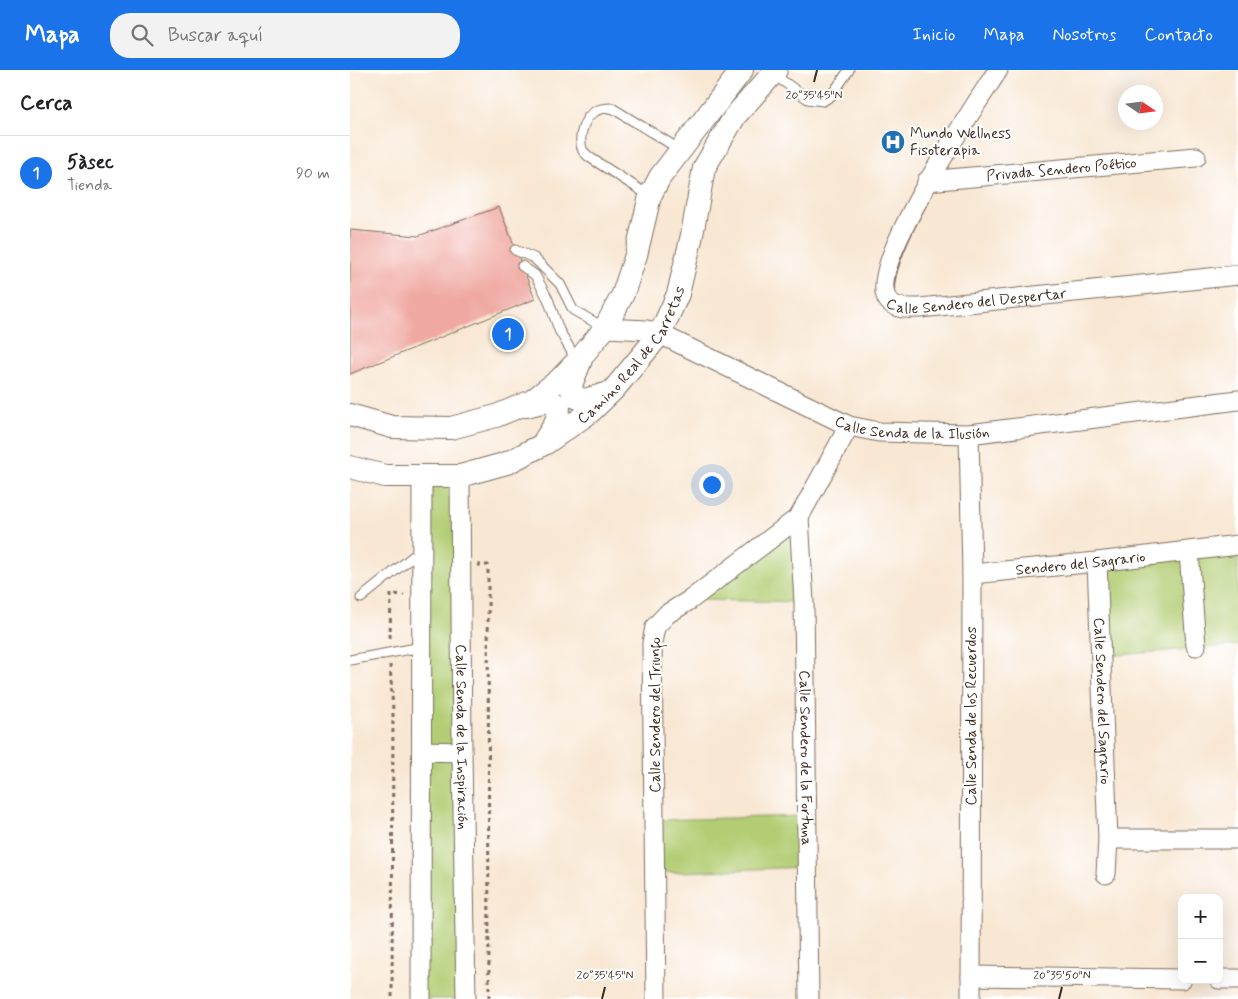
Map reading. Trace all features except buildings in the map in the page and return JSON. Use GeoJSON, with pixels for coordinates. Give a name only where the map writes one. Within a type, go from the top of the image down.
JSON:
{"type":"FeatureCollection","features":[{"type":"Feature","properties":{"kind":"street"},"geometry":{"type":"LineString","coordinates":[[350,415],[392,426],[451,428],[496,416],[532,401],[559,380],[580,359],[605,328],[623,294],[636,255],[650,196],[660,177],[679,149],[742,70]]}},
{"type":"Feature","properties":{"kind":"street","name":"Calle Sendero del Despertar"},"geometry":{"type":"LineString","coordinates":[[998,70],[928,181],[889,260],[884,290],[887,300],[894,306],[920,308],[1238,275]]}},
{"type":"Feature","properties":{"kind":"street","name":"Camino Real de Carretas"},"geometry":{"type":"LineString","coordinates":[[350,467],[384,476],[422,477],[460,476],[507,463],[541,445],[589,412],[615,388],[660,334],[678,294],[686,265],[704,168],[735,116],[775,72]]}},
{"type":"Feature","properties":{"kind":"street","name":"Privada Sendero Poético"},"geometry":{"type":"LineString","coordinates":[[928,181],[1196,157]]}},
{"type":"Feature","properties":{"kind":"street","name":"Calle Senda de la Ilusión"},"geometry":{"type":"LineString","coordinates":[[605,328],[647,330],[660,334],[849,426],[879,432],[969,434],[1238,400]]}},
{"type":"Feature","properties":{"kind":"street"},"geometry":{"type":"LineString","coordinates":[[580,359],[571,385],[574,396],[584,400],[609,393]]}},
{"type":"Feature","properties":{"kind":"street"},"geometry":{"type":"LineString","coordinates":[[516,408],[550,400],[559,407],[559,415],[556,422],[541,445]]}},
{"type":"Feature","properties":{"kind":"street","name":"Calle Sendero del Triunfo"},"geometry":{"type":"LineString","coordinates":[[656,999],[652,643],[655,627],[667,614],[690,600],[799,516],[849,426]]}},
{"type":"Feature","properties":{"kind":"street","name":"Calle Senda de los Recuerdos"},"geometry":{"type":"LineString","coordinates":[[969,434],[972,574],[971,999]]}},
{"type":"Feature","properties":{"kind":"street","name":"Calle Senda de la Inspiración"},"geometry":{"type":"LineString","coordinates":[[460,476],[466,999]]}},
{"type":"Feature","properties":{"kind":"street"},"geometry":{"type":"LineString","coordinates":[[421,999],[422,477]]}},
{"type":"Feature","properties":{"kind":"street","name":"Calle Sendero de la Fortuna"},"geometry":{"type":"LineString","coordinates":[[799,516],[804,602],[809,999]]}},
{"type":"Feature","properties":{"kind":"street","name":"Sendero del Sagrario"},"geometry":{"type":"LineString","coordinates":[[972,574],[1097,562],[1238,545]]}},
{"type":"Feature","properties":{"kind":"street"},"geometry":{"type":"LineString","coordinates":[[1188,552],[1196,646]]}},
{"type":"Feature","properties":{"kind":"street","name":"Calle Sendero del Sagrario"},"geometry":{"type":"LineString","coordinates":[[1097,562],[1108,839],[1106,874]]}},
{"type":"Feature","properties":{"kind":"street"},"geometry":{"type":"LineString","coordinates":[[422,751],[462,752]]}},
{"type":"Feature","properties":{"kind":"street"},"geometry":{"type":"LineString","coordinates":[[1108,839],[1238,839]]}},
{"type":"Feature","properties":{"kind":"street"},"geometry":{"type":"LineString","coordinates":[[971,976],[1178,979]]}},
{"type":"Feature","properties":{"kind":"street"},"geometry":{"type":"LineString","coordinates":[[1223,979],[1238,979]]}},
{"type":"Feature","properties":{"kind":"lane"},"geometry":{"type":"LineString","coordinates":[[775,72],[808,99],[823,102],[831,96],[849,70]]}},
{"type":"Feature","properties":{"kind":"lane"},"geometry":{"type":"LineString","coordinates":[[650,196],[589,157],[583,151],[581,143],[582,134],[587,118],[594,111],[612,108],[679,149]]}},
{"type":"Feature","properties":{"kind":"lane"},"geometry":{"type":"LineString","coordinates":[[515,250],[534,258],[560,284],[573,310],[605,328]]}},
{"type":"Feature","properties":{"kind":"lane"},"geometry":{"type":"LineString","coordinates":[[522,266],[535,275],[548,299],[559,330],[580,359]]}},
{"type":"Feature","properties":{"kind":"lane"},"geometry":{"type":"LineString","coordinates":[[361,598],[421,549]]}},
{"type":"Feature","properties":{"kind":"lane"},"geometry":{"type":"LineString","coordinates":[[350,660],[422,647]]}},
{"type":"Feature","properties":{"kind":"path"},"geometry":{"type":"LineString","coordinates":[[460,565],[488,565],[489,999]]}},
{"type":"Feature","properties":{"kind":"path"},"geometry":{"type":"LineString","coordinates":[[392,999],[393,710]]}},
{"type":"Feature","properties":{"kind":"green space"},"geometry":{"type":"Polygon","coordinates":[[[460,476],[466,999],[421,999],[422,477],[460,476]]]}},
{"type":"Feature","properties":{"kind":"green space"},"geometry":{"type":"Polygon","coordinates":[[[799,517],[804,602],[690,600],[799,517]]]}},
{"type":"Feature","properties":{"kind":"green space"},"geometry":{"type":"Polygon","coordinates":[[[1238,549],[1238,645],[1107,656],[1105,565],[1238,549]]]}},
{"type":"Feature","properties":{"kind":"green space"},"geometry":{"type":"Polygon","coordinates":[[[806,816],[807,867],[656,873],[654,820],[806,816]]]}},
{"type":"Feature","properties":{"kind":"place","name":"Mundo Wellness Fisoterapia"},"geometry":{"type":"Point","coordinates":[893,142]}},
{"type":"Feature","properties":{"kind":"place","name":"5àsec"},"geometry":{"type":"Point","coordinates":[508,334]}}]}
